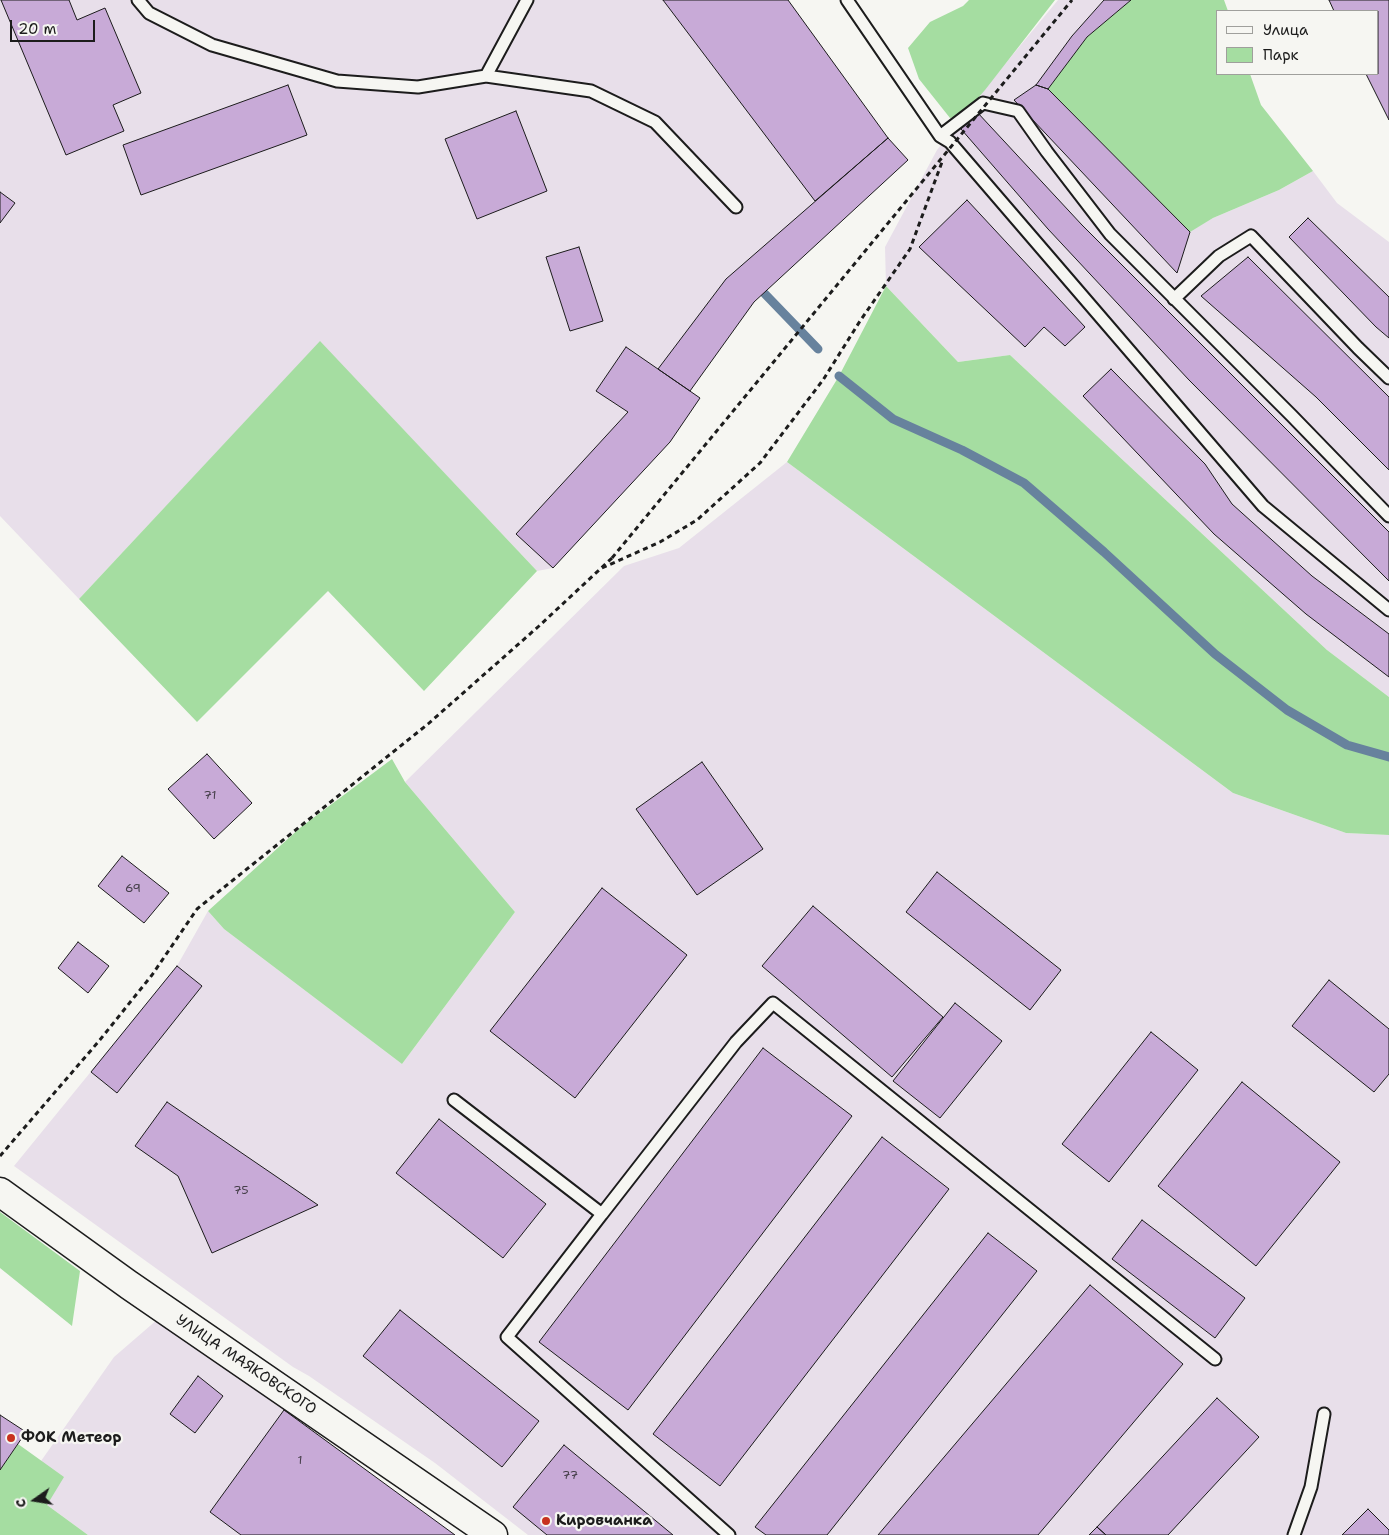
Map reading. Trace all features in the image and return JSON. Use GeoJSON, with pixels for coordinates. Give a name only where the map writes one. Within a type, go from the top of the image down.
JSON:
{"type":"FeatureCollection","features":[{"type":"Feature","properties":{"kind":"street","name":"УЛИЦА МАЯКОВСКОГО"},"geometry":{"type":"LineString","coordinates":[[0,1192],[129,1285],[493,1535]]}},
{"type":"Feature","properties":{"kind":"lane"},"geometry":{"type":"LineString","coordinates":[[138,0],[149,13],[212,45],[337,81],[418,87],[486,76],[591,91],[655,122],[736,207]]}},
{"type":"Feature","properties":{"kind":"lane"},"geometry":{"type":"LineString","coordinates":[[486,76],[527,0]]}},
{"type":"Feature","properties":{"kind":"lane"},"geometry":{"type":"LineString","coordinates":[[847,0],[945,139],[1263,506],[1389,610]]}},
{"type":"Feature","properties":{"kind":"lane"},"geometry":{"type":"LineString","coordinates":[[945,139],[983,102],[1018,111],[1110,234],[1389,516]]}},
{"type":"Feature","properties":{"kind":"lane"},"geometry":{"type":"LineString","coordinates":[[1174,298],[1219,256],[1251,236],[1389,378]]}},
{"type":"Feature","properties":{"kind":"lane"},"geometry":{"type":"LineString","coordinates":[[729,1535],[507,1337],[736,1042],[774,1003],[1215,1359]]}},
{"type":"Feature","properties":{"kind":"lane"},"geometry":{"type":"LineString","coordinates":[[454,1100],[602,1214]]}},
{"type":"Feature","properties":{"kind":"lane"},"geometry":{"type":"LineString","coordinates":[[1294,1535],[1311,1487],[1324,1414]]}},
{"type":"Feature","properties":{"kind":"path"},"geometry":{"type":"LineString","coordinates":[[0,1156],[99,1041],[146,982],[198,909],[428,724],[539,626],[612,558],[1072,0]]}},
{"type":"Feature","properties":{"kind":"path"},"geometry":{"type":"LineString","coordinates":[[599,570],[660,542],[697,520],[760,463],[823,380],[860,321],[910,249],[945,139]]}},
{"type":"Feature","properties":{"kind":"shaded area"},"geometry":{"type":"Polygon","coordinates":[[[0,0],[788,0],[888,138],[908,160],[754,302],[690,390],[700,398],[670,442],[553,568],[537,571],[320,342],[79,599],[0,516],[0,0]]]}},
{"type":"Feature","properties":{"kind":"shaded area"},"geometry":{"type":"Polygon","coordinates":[[[1058,0],[1131,0],[1087,37],[1190,231],[1213,218],[1279,190],[1313,171],[1337,203],[1389,242],[1389,697],[1327,650],[1010,355],[958,362],[886,286],[885,247],[937,150],[1058,0]]]}},
{"type":"Feature","properties":{"kind":"shaded area"},"geometry":{"type":"Polygon","coordinates":[[[787,462],[1233,793],[1346,833],[1389,835],[1389,1535],[528,1535],[435,1463],[309,1376],[293,1367],[14,1166],[177,966],[208,911],[224,929],[402,1064],[515,912],[405,782],[624,566],[679,548],[787,462]]]}},
{"type":"Feature","properties":{"kind":"shaded area"},"geometry":{"type":"Polygon","coordinates":[[[158,1319],[455,1535],[88,1535],[47,1505],[41,1461],[114,1357],[158,1319]]]}},
{"type":"Feature","properties":{"kind":"green space"},"geometry":{"type":"Polygon","coordinates":[[[969,0],[1055,0],[985,90],[963,115],[950,118],[919,79],[908,48],[930,22],[963,6],[969,0]]]}},
{"type":"Feature","properties":{"kind":"green space"},"geometry":{"type":"Polygon","coordinates":[[[1131,0],[1224,0],[1228,10],[1216,10],[1216,75],[1250,75],[1261,105],[1313,171],[1279,190],[1213,218],[1190,232],[1048,89],[1087,37],[1131,0]]]}},
{"type":"Feature","properties":{"kind":"green space"},"geometry":{"type":"Polygon","coordinates":[[[886,286],[958,362],[1010,355],[1327,650],[1389,697],[1389,835],[1346,833],[1233,793],[787,462],[839,376],[886,286]]]}},
{"type":"Feature","properties":{"kind":"green space"},"geometry":{"type":"Polygon","coordinates":[[[320,341],[537,571],[424,691],[328,591],[197,722],[79,599],[320,341]]]}},
{"type":"Feature","properties":{"kind":"green space"},"geometry":{"type":"Polygon","coordinates":[[[392,759],[405,782],[515,912],[402,1064],[224,929],[208,911],[301,827],[392,759]]]}},
{"type":"Feature","properties":{"kind":"green space"},"geometry":{"type":"Polygon","coordinates":[[[0,1212],[80,1271],[72,1326],[0,1268],[0,1212]]]}},
{"type":"Feature","properties":{"kind":"green space"},"geometry":{"type":"Polygon","coordinates":[[[18,1444],[64,1477],[47,1505],[88,1535],[0,1535],[0,1470],[18,1444]]]}},
{"type":"Feature","properties":{"kind":"building"},"geometry":{"type":"Polygon","coordinates":[[[1,0],[69,0],[77,20],[105,8],[141,93],[113,105],[124,131],[66,155],[1,0]]]}},
{"type":"Feature","properties":{"kind":"building"},"geometry":{"type":"Polygon","coordinates":[[[663,0],[788,0],[888,138],[815,201],[663,0]]]}},
{"type":"Feature","properties":{"kind":"building"},"geometry":{"type":"Polygon","coordinates":[[[1104,0],[1131,0],[1087,37],[1048,89],[1036,85],[1072,36],[1104,0]]]}},
{"type":"Feature","properties":{"kind":"building"},"geometry":{"type":"Polygon","coordinates":[[[1329,0],[1389,0],[1389,120],[1366,75],[1379,75],[1379,10],[1334,10],[1329,0]]]}},
{"type":"Feature","properties":{"kind":"building"},"geometry":{"type":"Polygon","coordinates":[[[288,85],[307,135],[141,195],[123,145],[288,85]]]}},
{"type":"Feature","properties":{"kind":"building"},"geometry":{"type":"Polygon","coordinates":[[[1036,85],[1048,89],[1190,232],[1177,273],[1014,100],[1036,85]]]}},
{"type":"Feature","properties":{"kind":"building"},"geometry":{"type":"Polygon","coordinates":[[[516,111],[547,191],[477,219],[445,139],[516,111]]]}},
{"type":"Feature","properties":{"kind":"building"},"geometry":{"type":"Polygon","coordinates":[[[977,112],[1082,225],[1389,532],[1389,581],[1189,380],[1048,229],[961,129],[977,112]]]}},
{"type":"Feature","properties":{"kind":"building"},"geometry":{"type":"Polygon","coordinates":[[[888,138],[908,160],[754,302],[690,391],[658,369],[726,279],[888,138]]]}},
{"type":"Feature","properties":{"kind":"building"},"geometry":{"type":"Polygon","coordinates":[[[0,192],[15,203],[0,223],[0,192]]]}},
{"type":"Feature","properties":{"kind":"building"},"geometry":{"type":"Polygon","coordinates":[[[967,200],[1085,327],[1065,346],[1044,327],[1025,347],[919,247],[967,200]]]}},
{"type":"Feature","properties":{"kind":"building"},"geometry":{"type":"Polygon","coordinates":[[[1308,218],[1389,297],[1389,338],[1289,237],[1308,218]]]}},
{"type":"Feature","properties":{"kind":"building"},"geometry":{"type":"Polygon","coordinates":[[[579,247],[603,321],[570,331],[546,257],[579,247]]]}},
{"type":"Feature","properties":{"kind":"building"},"geometry":{"type":"Polygon","coordinates":[[[1248,257],[1389,397],[1389,470],[1316,397],[1201,296],[1248,257]]]}},
{"type":"Feature","properties":{"kind":"building"},"geometry":{"type":"Polygon","coordinates":[[[626,347],[700,398],[670,442],[553,568],[516,534],[628,412],[596,391],[626,347]]]}},
{"type":"Feature","properties":{"kind":"building"},"geometry":{"type":"Polygon","coordinates":[[[1111,369],[1205,464],[1232,504],[1312,576],[1389,634],[1389,677],[1306,614],[1214,534],[1083,396],[1111,369]]]}},
{"type":"Feature","properties":{"kind":"building"},"geometry":{"type":"Polygon","coordinates":[[[207,754],[252,803],[214,839],[168,789],[207,754]]]}},
{"type":"Feature","properties":{"kind":"building"},"geometry":{"type":"Polygon","coordinates":[[[702,762],[763,849],[697,895],[636,809],[702,762]]]}},
{"type":"Feature","properties":{"kind":"building"},"geometry":{"type":"Polygon","coordinates":[[[122,856],[169,893],[144,923],[98,886],[122,856]]]}},
{"type":"Feature","properties":{"kind":"building"},"geometry":{"type":"Polygon","coordinates":[[[937,872],[1061,970],[1030,1010],[906,912],[937,872]]]}},
{"type":"Feature","properties":{"kind":"building"},"geometry":{"type":"Polygon","coordinates":[[[602,888],[687,955],[575,1098],[490,1031],[602,888]]]}},
{"type":"Feature","properties":{"kind":"building"},"geometry":{"type":"Polygon","coordinates":[[[813,906],[943,1017],[892,1077],[762,966],[813,906]]]}},
{"type":"Feature","properties":{"kind":"building"},"geometry":{"type":"Polygon","coordinates":[[[78,942],[109,966],[88,993],[58,968],[78,942]]]}},
{"type":"Feature","properties":{"kind":"building"},"geometry":{"type":"Polygon","coordinates":[[[177,966],[202,986],[117,1093],[91,1072],[177,966]]]}},
{"type":"Feature","properties":{"kind":"building"},"geometry":{"type":"Polygon","coordinates":[[[1329,980],[1389,1029],[1389,1074],[1374,1092],[1292,1026],[1329,980]]]}},
{"type":"Feature","properties":{"kind":"building"},"geometry":{"type":"Polygon","coordinates":[[[955,1003],[1002,1041],[940,1118],[893,1081],[955,1003]]]}},
{"type":"Feature","properties":{"kind":"building"},"geometry":{"type":"Polygon","coordinates":[[[1151,1032],[1198,1070],[1109,1182],[1062,1144],[1151,1032]]]}},
{"type":"Feature","properties":{"kind":"building"},"geometry":{"type":"Polygon","coordinates":[[[763,1048],[852,1116],[628,1410],[539,1342],[763,1048]]]}},
{"type":"Feature","properties":{"kind":"building"},"geometry":{"type":"Polygon","coordinates":[[[1242,1082],[1340,1162],[1256,1266],[1158,1186],[1242,1082]]]}},
{"type":"Feature","properties":{"kind":"building"},"geometry":{"type":"Polygon","coordinates":[[[167,1102],[318,1205],[212,1253],[178,1176],[135,1146],[167,1102]]]}},
{"type":"Feature","properties":{"kind":"building"},"geometry":{"type":"Polygon","coordinates":[[[439,1119],[546,1204],[503,1258],[396,1173],[439,1119]]]}},
{"type":"Feature","properties":{"kind":"building"},"geometry":{"type":"Polygon","coordinates":[[[882,1137],[949,1189],[720,1486],[653,1434],[882,1137]]]}},
{"type":"Feature","properties":{"kind":"building"},"geometry":{"type":"Polygon","coordinates":[[[1142,1220],[1245,1298],[1215,1338],[1112,1259],[1142,1220]]]}},
{"type":"Feature","properties":{"kind":"building"},"geometry":{"type":"Polygon","coordinates":[[[988,1233],[1037,1271],[827,1535],[766,1535],[755,1527],[988,1233]]]}},
{"type":"Feature","properties":{"kind":"building"},"geometry":{"type":"Polygon","coordinates":[[[1090,1285],[1183,1364],[1038,1535],[878,1535],[1090,1285]]]}},
{"type":"Feature","properties":{"kind":"building"},"geometry":{"type":"Polygon","coordinates":[[[400,1310],[539,1421],[502,1467],[363,1356],[400,1310]]]}},
{"type":"Feature","properties":{"kind":"building"},"geometry":{"type":"Polygon","coordinates":[[[198,1376],[223,1396],[195,1433],[170,1414],[198,1376]]]}},
{"type":"Feature","properties":{"kind":"building"},"geometry":{"type":"Polygon","coordinates":[[[1217,1398],[1259,1437],[1168,1535],[1106,1535],[1097,1527],[1217,1398]]]}},
{"type":"Feature","properties":{"kind":"building"},"geometry":{"type":"Polygon","coordinates":[[[284,1410],[455,1535],[241,1535],[210,1512],[284,1410]]]}},
{"type":"Feature","properties":{"kind":"building","name":"ФОК Метеор"},"geometry":{"type":"Polygon","coordinates":[[[0,1415],[26,1432],[0,1470],[0,1415]]]}},
{"type":"Feature","properties":{"kind":"building"},"geometry":{"type":"Polygon","coordinates":[[[564,1445],[673,1535],[547,1535],[513,1507],[564,1445]]]}},
{"type":"Feature","properties":{"kind":"building"},"geometry":{"type":"Polygon","coordinates":[[[1368,1509],[1389,1530],[1389,1535],[1342,1535],[1368,1509]]]}},
{"type":"Feature","properties":{"kind":"building"},"geometry":{"type":"Polygon","coordinates":[[[1097,1527],[1106,1535],[1089,1535],[1097,1527]]]}},
{"type":"Feature","properties":{"kind":"waterway"},"geometry":{"type":"LineString","coordinates":[[765,294],[818,349]]}},
{"type":"Feature","properties":{"kind":"waterway"},"geometry":{"type":"LineString","coordinates":[[839,376],[893,419],[962,450],[1024,483],[1104,552],[1215,654],[1287,710],[1347,745],[1389,757]]}},
{"type":"Feature","properties":{"kind":"place","name":"ФОК Метеор"},"geometry":{"type":"Point","coordinates":[11,1438]}},
{"type":"Feature","properties":{"kind":"place","name":"Кировчанка"},"geometry":{"type":"Point","coordinates":[546,1521]}}]}
